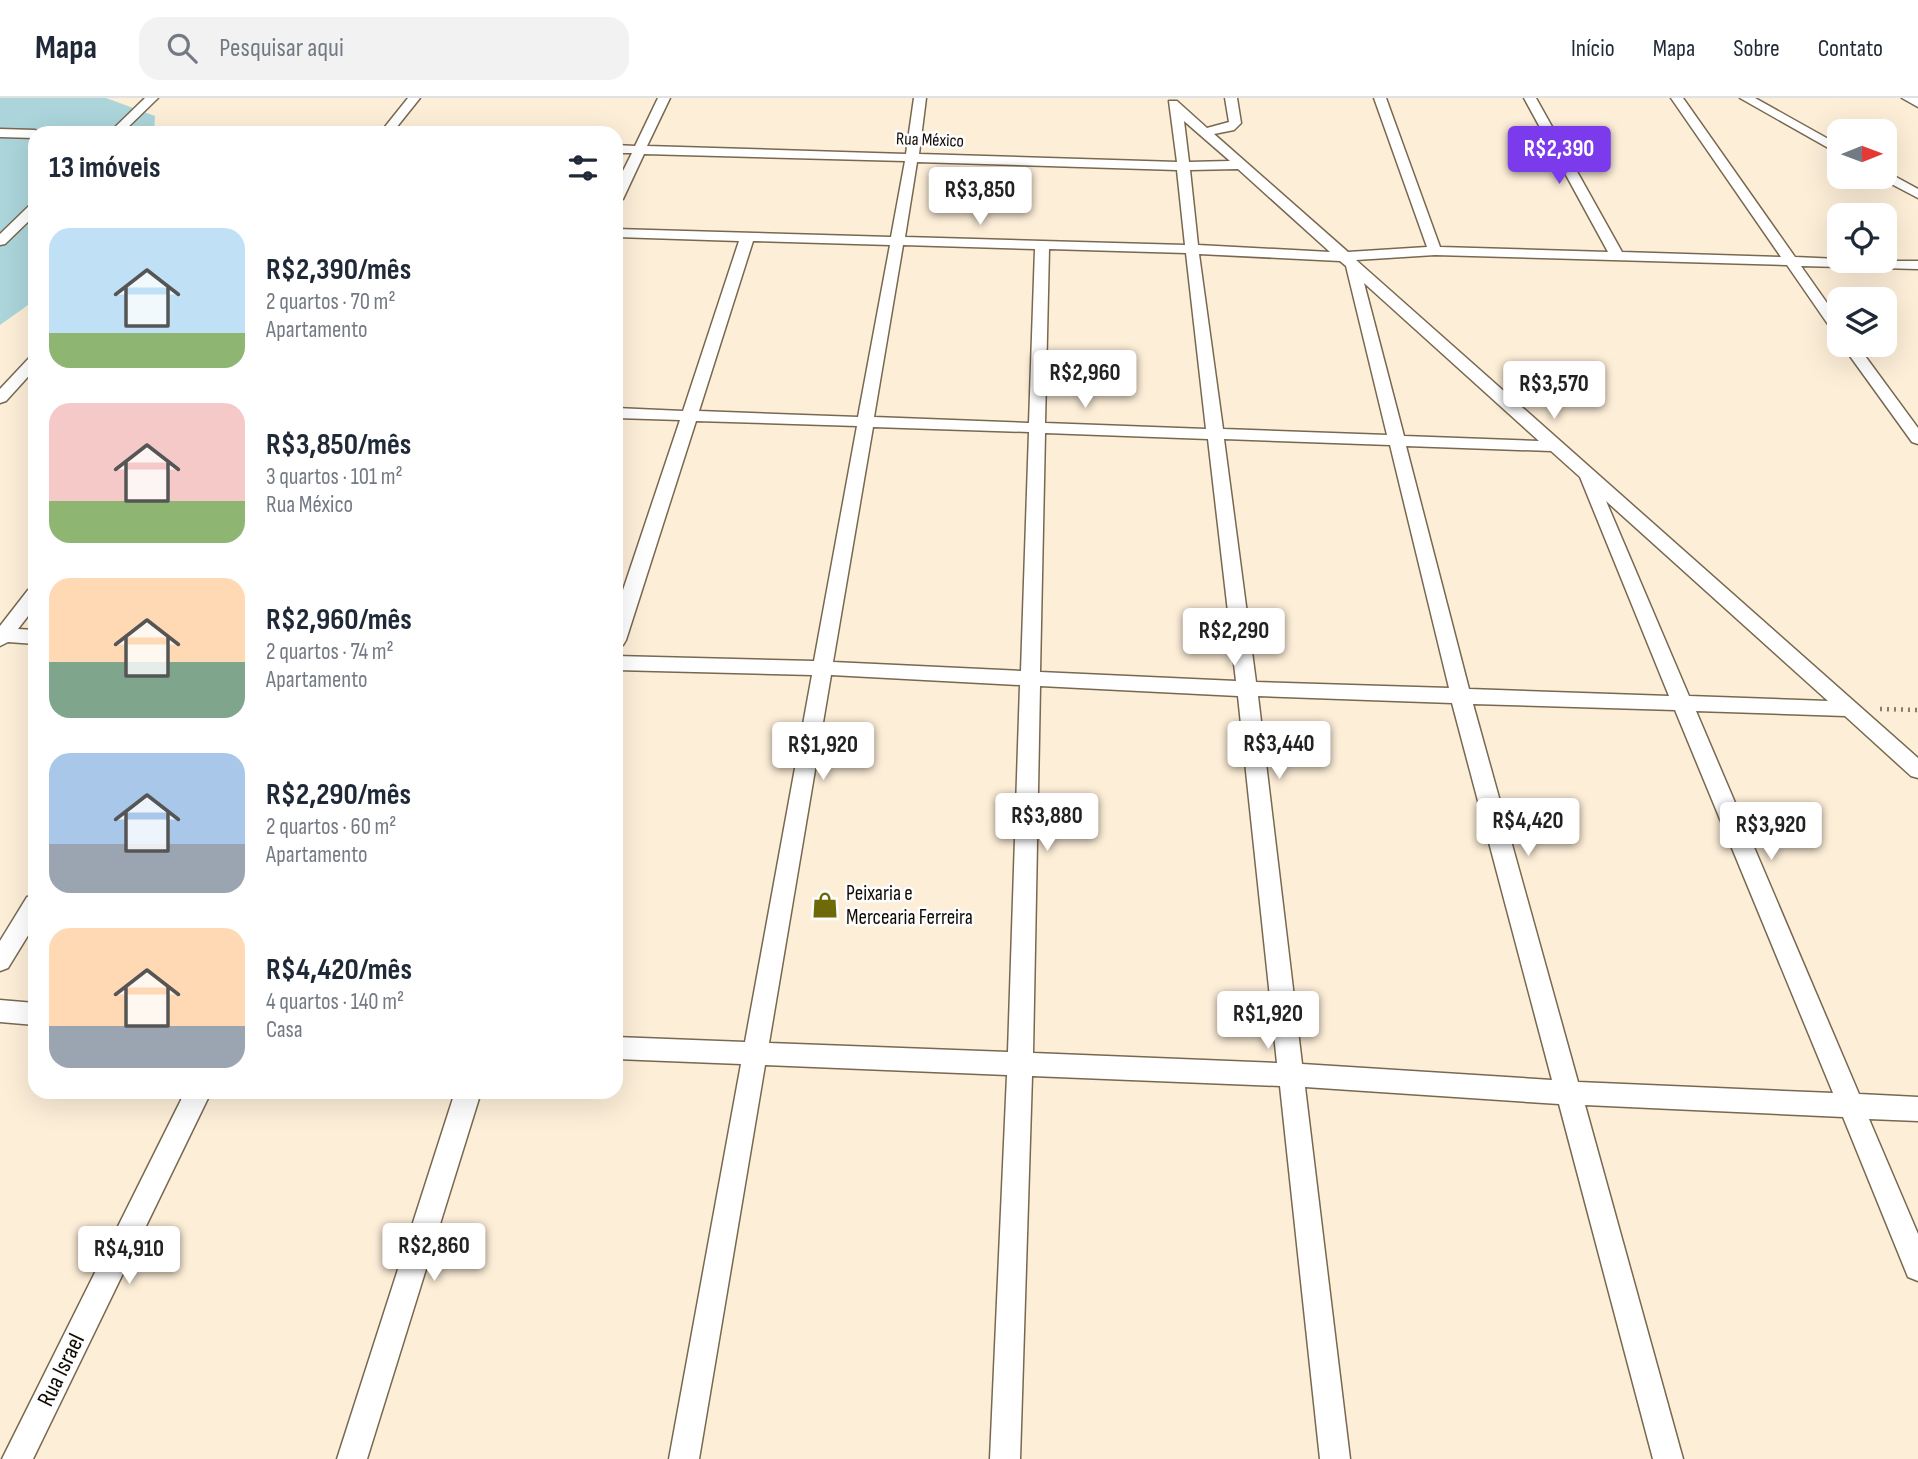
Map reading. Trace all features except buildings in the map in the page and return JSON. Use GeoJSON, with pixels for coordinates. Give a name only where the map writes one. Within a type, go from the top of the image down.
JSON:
{"type":"FeatureCollection","features":[{"type":"Feature","properties":{"kind":"street"},"geometry":{"type":"LineString","coordinates":[[122,126],[152,98]]}},
{"type":"Feature","properties":{"kind":"street"},"geometry":{"type":"LineString","coordinates":[[392,126],[414,98]]}},
{"type":"Feature","properties":{"kind":"street"},"geometry":{"type":"LineString","coordinates":[[623,185],[664,98]]}},
{"type":"Feature","properties":{"kind":"street"},"geometry":{"type":"LineString","coordinates":[[684,1459],[912,157],[920,98]]}},
{"type":"Feature","properties":{"kind":"street"},"geometry":{"type":"LineString","coordinates":[[1207,132],[1236,123],[1231,98]]}},
{"type":"Feature","properties":{"kind":"street"},"geometry":{"type":"LineString","coordinates":[[1380,98],[1435,251]]}},
{"type":"Feature","properties":{"kind":"street"},"geometry":{"type":"LineString","coordinates":[[1530,98],[1618,257]]}},
{"type":"Feature","properties":{"kind":"street"},"geometry":{"type":"LineString","coordinates":[[1677,98],[1827,313]]}},
{"type":"Feature","properties":{"kind":"street"},"geometry":{"type":"LineString","coordinates":[[1746,98],[1827,143]]}},
{"type":"Feature","properties":{"kind":"street"},"geometry":{"type":"LineString","coordinates":[[1908,98],[1918,103]]}},
{"type":"Feature","properties":{"kind":"street"},"geometry":{"type":"LineString","coordinates":[[1172,103],[1918,770]]}},
{"type":"Feature","properties":{"kind":"street"},"geometry":{"type":"LineString","coordinates":[[1172,103],[1184,166],[1214,433],[1247,689],[1335,1459]]}},
{"type":"Feature","properties":{"kind":"street"},"geometry":{"type":"LineString","coordinates":[[0,133],[28,134]]}},
{"type":"Feature","properties":{"kind":"street","name":"Rua México"},"geometry":{"type":"LineString","coordinates":[[623,149],[1184,166],[1242,165]]}},
{"type":"Feature","properties":{"kind":"street"},"geometry":{"type":"LineString","coordinates":[[1897,183],[1916,194]]}},
{"type":"Feature","properties":{"kind":"street"},"geometry":{"type":"LineString","coordinates":[[0,214],[28,213]]}},
{"type":"Feature","properties":{"kind":"street"},"geometry":{"type":"LineString","coordinates":[[0,241],[28,216]]}},
{"type":"Feature","properties":{"kind":"street"},"geometry":{"type":"LineString","coordinates":[[623,233],[1192,249],[1347,262],[1435,251],[1918,265]]}},
{"type":"Feature","properties":{"kind":"street"},"geometry":{"type":"LineString","coordinates":[[623,619],[747,238]]}},
{"type":"Feature","properties":{"kind":"street"},"geometry":{"type":"LineString","coordinates":[[1005,1459],[1020,1064],[1035,427],[1042,246]]}},
{"type":"Feature","properties":{"kind":"street"},"geometry":{"type":"LineString","coordinates":[[1347,262],[1460,694],[1668,1459]]}},
{"type":"Feature","properties":{"kind":"street"},"geometry":{"type":"LineString","coordinates":[[1859,357],[1918,439]]}},
{"type":"Feature","properties":{"kind":"street"},"geometry":{"type":"LineString","coordinates":[[3,392],[28,367]]}},
{"type":"Feature","properties":{"kind":"street"},"geometry":{"type":"LineString","coordinates":[[3,392],[28,390]]}},
{"type":"Feature","properties":{"kind":"street"},"geometry":{"type":"LineString","coordinates":[[623,413],[1553,446]]}},
{"type":"Feature","properties":{"kind":"street"},"geometry":{"type":"LineString","coordinates":[[1586,473],[1918,1267]]}},
{"type":"Feature","properties":{"kind":"street"},"geometry":{"type":"LineString","coordinates":[[1,636],[28,603]]}},
{"type":"Feature","properties":{"kind":"street"},"geometry":{"type":"LineString","coordinates":[[1,636],[28,637]]}},
{"type":"Feature","properties":{"kind":"street"},"geometry":{"type":"LineString","coordinates":[[623,663],[822,668],[1247,689],[1851,709]]}},
{"type":"Feature","properties":{"kind":"street"},"geometry":{"type":"LineString","coordinates":[[0,961],[28,915]]}},
{"type":"Feature","properties":{"kind":"street"},"geometry":{"type":"LineString","coordinates":[[0,1011],[28,1013]]}},
{"type":"Feature","properties":{"kind":"street"},"geometry":{"type":"LineString","coordinates":[[623,1048],[1292,1075],[1570,1093],[1918,1109]]}},
{"type":"Feature","properties":{"kind":"street","name":"Rua Israel"},"geometry":{"type":"LineString","coordinates":[[17,1459],[195,1099]]}},
{"type":"Feature","properties":{"kind":"street"},"geometry":{"type":"LineString","coordinates":[[352,1459],[466,1099]]}},
{"type":"Feature","properties":{"kind":"water"},"geometry":{"type":"Polygon","coordinates":[[[0,98],[106,98],[155,116],[154,126],[28,126],[28,305],[0,325],[0,98]]]}},
{"type":"Feature","properties":{"kind":"place","name":"Peixaria e Mercearia Ferreira"},"geometry":{"type":"Point","coordinates":[825,905]}}]}
